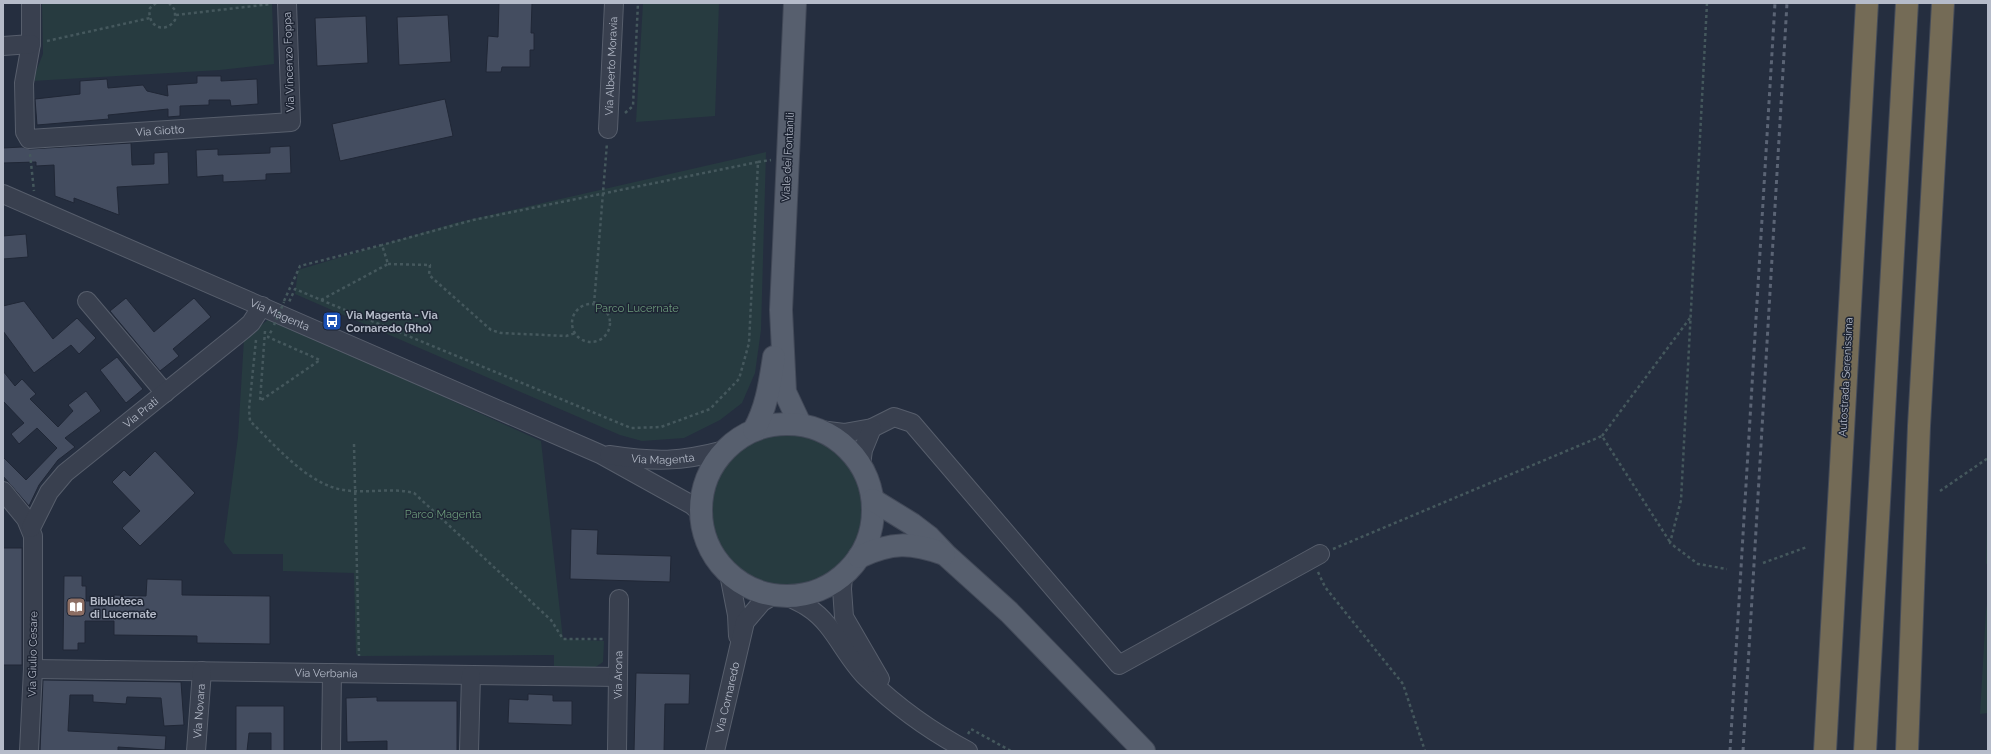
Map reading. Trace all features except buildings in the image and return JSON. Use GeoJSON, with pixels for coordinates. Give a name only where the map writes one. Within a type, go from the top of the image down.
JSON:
{"type":"FeatureCollection","features":[{"type":"Feature","properties":{"kind":"highway","name":"Autostrada Serenissima"},"geometry":{"type":"LineString","coordinates":[[1824,746],[1867,3]]}},
{"type":"Feature","properties":{"kind":"highway"},"geometry":{"type":"LineString","coordinates":[[1865,751],[1907,3]]}},
{"type":"Feature","properties":{"kind":"highway"},"geometry":{"type":"LineString","coordinates":[[1907,751],[1919,426],[1943,3]]}},
{"type":"Feature","properties":{"kind":"main road","name":"Viale dei Fontanili"},"geometry":{"type":"LineString","coordinates":[[795,3],[781,310],[785,392],[810,427]]}},
{"type":"Feature","properties":{"kind":"main road","name":"Viale dei Fontanili"},"geometry":{"type":"LineString","coordinates":[[754,430],[761,418],[767,398],[781,310]]}},
{"type":"Feature","properties":{"kind":"main road"},"geometry":{"type":"LineString","coordinates":[[775,424],[810,427],[843,443],[861,465],[868,479],[873,500],[873,523],[870,534],[859,557],[844,575],[820,590],[804,595],[780,596],[745,586],[729,574],[720,564],[708,544],[703,528],[701,513],[702,498],[706,480],[715,463],[725,450],[734,442],[754,430],[775,424]]}},
{"type":"Feature","properties":{"kind":"main road"},"geometry":{"type":"LineString","coordinates":[[873,500],[912,524],[929,537],[947,556],[1009,612],[1144,751]]}},
{"type":"Feature","properties":{"kind":"main road"},"geometry":{"type":"LineString","coordinates":[[859,557],[876,549],[906,544],[924,547],[947,556]]}},
{"type":"Feature","properties":{"kind":"street"},"geometry":{"type":"LineString","coordinates":[[28,139],[25,132],[24,84],[31,44],[31,3]]}},
{"type":"Feature","properties":{"kind":"street","name":"Via Vincenzo Foppa"},"geometry":{"type":"LineString","coordinates":[[280,3],[291,122]]}},
{"type":"Feature","properties":{"kind":"street","name":"Via Alberto Moravia"},"geometry":{"type":"LineString","coordinates":[[608,129],[614,3]]}},
{"type":"Feature","properties":{"kind":"street"},"geometry":{"type":"LineString","coordinates":[[1936,140],[1949,50],[1952,3]]}},
{"type":"Feature","properties":{"kind":"street"},"geometry":{"type":"LineString","coordinates":[[3,46],[31,44]]}},
{"type":"Feature","properties":{"kind":"street","name":"Via Giotto"},"geometry":{"type":"LineString","coordinates":[[28,139],[291,122]]}},
{"type":"Feature","properties":{"kind":"street","name":"Via Magenta"},"geometry":{"type":"LineString","coordinates":[[3,194],[600,454],[679,498],[701,513]]}},
{"type":"Feature","properties":{"kind":"street"},"geometry":{"type":"LineString","coordinates":[[87,301],[165,393]]}},
{"type":"Feature","properties":{"kind":"street","name":"Via Prati"},"geometry":{"type":"LineString","coordinates":[[31,528],[49,492],[65,473],[251,323],[262,306]]}},
{"type":"Feature","properties":{"kind":"street"},"geometry":{"type":"LineString","coordinates":[[810,427],[844,433],[872,428],[894,417],[912,423],[1119,665],[1316,556]]}},
{"type":"Feature","properties":{"kind":"street"},"geometry":{"type":"LineString","coordinates":[[861,465],[863,450],[872,428]]}},
{"type":"Feature","properties":{"kind":"street","name":"Via Magenta"},"geometry":{"type":"LineString","coordinates":[[600,454],[665,461],[695,458],[725,450]]}},
{"type":"Feature","properties":{"kind":"street"},"geometry":{"type":"LineString","coordinates":[[7,498],[31,528]]}},
{"type":"Feature","properties":{"kind":"street","name":"Via Giulio Cesare"},"geometry":{"type":"LineString","coordinates":[[29,751],[33,669],[33,557],[31,528]]}},
{"type":"Feature","properties":{"kind":"street","name":"Via Cornaredo"},"geometry":{"type":"LineString","coordinates":[[729,574],[737,615],[738,643]]}},
{"type":"Feature","properties":{"kind":"street"},"geometry":{"type":"LineString","coordinates":[[844,575],[842,589],[844,617],[893,700]]}},
{"type":"Feature","properties":{"kind":"street"},"geometry":{"type":"LineString","coordinates":[[780,596],[809,608],[825,623],[866,677],[893,700],[948,740],[968,751]]}},
{"type":"Feature","properties":{"kind":"street","name":"Via Cornaredo"},"geometry":{"type":"LineString","coordinates":[[715,751],[738,643],[745,622],[762,602],[780,596]]}},
{"type":"Feature","properties":{"kind":"street","name":"Via Arona"},"geometry":{"type":"LineString","coordinates":[[617,751],[620,599]]}},
{"type":"Feature","properties":{"kind":"street","name":"Via Verbania"},"geometry":{"type":"LineString","coordinates":[[33,669],[618,676]]}},
{"type":"Feature","properties":{"kind":"street","name":"Via Novara"},"geometry":{"type":"LineString","coordinates":[[196,751],[202,671]]}},
{"type":"Feature","properties":{"kind":"street"},"geometry":{"type":"LineString","coordinates":[[331,751],[332,673]]}},
{"type":"Feature","properties":{"kind":"street"},"geometry":{"type":"LineString","coordinates":[[469,751],[471,675]]}},
{"type":"Feature","properties":{"kind":"street"},"geometry":{"type":"LineString","coordinates":[[1903,751],[1909,684]]}},
{"type":"Feature","properties":{"kind":"path"},"geometry":{"type":"LineString","coordinates":[[156,3],[150,8],[150,18],[152,23],[162,28],[172,24],[176,15],[175,10],[169,3]]}},
{"type":"Feature","properties":{"kind":"path"},"geometry":{"type":"LineString","coordinates":[[176,15],[280,3]]}},
{"type":"Feature","properties":{"kind":"path"},"geometry":{"type":"LineString","coordinates":[[594,304],[608,129],[633,106],[638,3]]}},
{"type":"Feature","properties":{"kind":"path"},"geometry":{"type":"LineString","coordinates":[[1670,543],[1682,500],[1707,3]]}},
{"type":"Feature","properties":{"kind":"path"},"geometry":{"type":"LineString","coordinates":[[31,44],[150,18]]}},
{"type":"Feature","properties":{"kind":"path"},"geometry":{"type":"LineString","coordinates":[[28,139],[35,208]]}},
{"type":"Feature","properties":{"kind":"path"},"geometry":{"type":"LineString","coordinates":[[287,295],[300,266],[382,246],[473,220],[758,162],[749,343],[739,379],[710,409],[661,428],[631,428],[295,289]]}},
{"type":"Feature","properties":{"kind":"path"},"geometry":{"type":"LineString","coordinates":[[382,246],[388,264]]}},
{"type":"Feature","properties":{"kind":"path"},"geometry":{"type":"LineString","coordinates":[[321,300],[388,264],[430,265],[429,275],[491,330],[501,333],[566,336],[576,333]]}},
{"type":"Feature","properties":{"kind":"path"},"geometry":{"type":"LineString","coordinates":[[284,302],[268,338],[320,360],[260,401],[265,329],[256,341],[248,409],[250,421],[310,478],[343,490],[402,490],[414,493],[551,620],[563,639],[609,639]]}},
{"type":"Feature","properties":{"kind":"path"},"geometry":{"type":"LineString","coordinates":[[586,304],[594,304],[605,309],[610,319],[610,328],[606,335],[599,340],[591,342],[583,340],[576,333],[573,321],[579,308],[586,304]]}},
{"type":"Feature","properties":{"kind":"path"},"geometry":{"type":"LineString","coordinates":[[1425,751],[1403,684],[1324,587],[1316,556],[1602,436],[1691,317]]}},
{"type":"Feature","properties":{"kind":"path"},"geometry":{"type":"LineString","coordinates":[[1602,436],[1670,543],[1698,564],[1728,569]]}},
{"type":"Feature","properties":{"kind":"path"},"geometry":{"type":"LineString","coordinates":[[354,444],[359,656]]}},
{"type":"Feature","properties":{"kind":"path"},"geometry":{"type":"LineString","coordinates":[[1940,491],[1988,458]]}},
{"type":"Feature","properties":{"kind":"path"},"geometry":{"type":"LineString","coordinates":[[1763,563],[1807,546]]}},
{"type":"Feature","properties":{"kind":"path"},"geometry":{"type":"LineString","coordinates":[[971,729],[1011,751]]}},
{"type":"Feature","properties":{"kind":"green space"},"geometry":{"type":"Polygon","coordinates":[[[42,3],[272,3],[274,64],[220,70],[32,81],[43,54],[42,3]]]}},
{"type":"Feature","properties":{"kind":"green space"},"geometry":{"type":"Polygon","coordinates":[[[643,3],[719,3],[715,116],[636,122],[643,3]]]}},
{"type":"Feature","properties":{"kind":"green space","name":"Parco Lucernate"},"geometry":{"type":"Polygon","coordinates":[[[766,152],[761,330],[755,373],[742,403],[720,420],[684,438],[642,441],[620,435],[295,294],[298,270],[455,223],[766,152]]]}},
{"type":"Feature","properties":{"kind":"green space","name":"Parco Magenta"},"geometry":{"type":"Polygon","coordinates":[[[270,318],[541,441],[563,639],[604,641],[603,662],[594,668],[554,666],[554,655],[359,656],[356,654],[354,573],[283,571],[283,554],[233,554],[224,542],[238,437],[244,339],[270,318]]]}},
{"type":"Feature","properties":{"kind":"green space"},"geometry":{"type":"Polygon","coordinates":[[[787,435],[809,438],[829,448],[840,457],[849,468],[859,488],[862,510],[859,532],[849,552],[840,563],[829,572],[809,582],[787,585],[765,582],[745,572],[734,563],[725,552],[715,532],[712,510],[715,488],[725,468],[734,457],[745,448],[765,438],[787,435]]]}},
{"type":"Feature","properties":{"kind":"green space"},"geometry":{"type":"Polygon","coordinates":[[[1988,482],[1988,563],[1986,564],[1988,482]]]}},
{"type":"Feature","properties":{"kind":"green space"},"geometry":{"type":"Polygon","coordinates":[[[1988,596],[1988,713],[1980,714],[1986,611],[1988,596]]]}},
{"type":"Feature","properties":{"kind":"railway"},"geometry":{"type":"LineString","coordinates":[[1730,751],[1775,3]]}},
{"type":"Feature","properties":{"kind":"railway"},"geometry":{"type":"LineString","coordinates":[[1743,751],[1787,3]]}},
{"type":"Feature","properties":{"kind":"place","name":"Via Magenta - Via Cornaredo (Rho)"},"geometry":{"type":"Point","coordinates":[332,321]}},
{"type":"Feature","properties":{"kind":"place","name":"Biblioteca di Lucernate"},"geometry":{"type":"Point","coordinates":[76,607]}}]}
